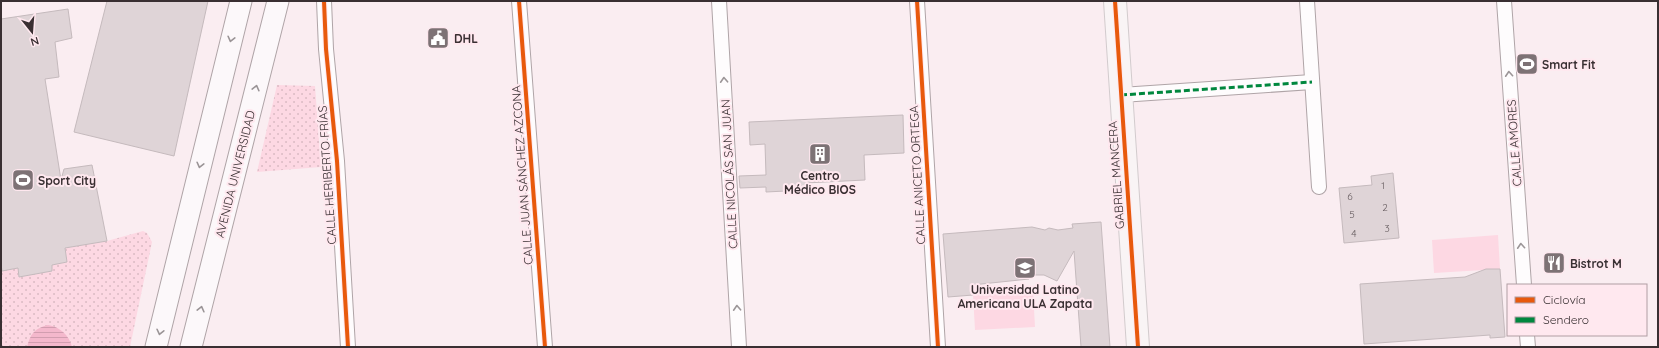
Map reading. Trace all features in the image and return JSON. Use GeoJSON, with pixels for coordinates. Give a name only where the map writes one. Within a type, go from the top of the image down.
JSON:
{"type":"FeatureCollection","features":[{"type":"Feature","properties":{"kind":"main road"},"geometry":{"type":"LineString","coordinates":[[156,347],[241,1]]}},
{"type":"Feature","properties":{"kind":"main road","name":"AVENIDA UNIVERSIDAD"},"geometry":{"type":"LineString","coordinates":[[191,347],[278,1]]}},
{"type":"Feature","properties":{"kind":"main road","name":"GABRIEL MANCERA"},"geometry":{"type":"LineString","coordinates":[[1115,1],[1138,347]]}},
{"type":"Feature","properties":{"kind":"street","name":"CALLE HERIBERTO FRÍAS"},"geometry":{"type":"LineString","coordinates":[[324,1],[326,49],[337,160],[348,347]]}},
{"type":"Feature","properties":{"kind":"street","name":"CALLE JUAN SÁNCHEZ AZCONA"},"geometry":{"type":"LineString","coordinates":[[519,1],[545,347]]}},
{"type":"Feature","properties":{"kind":"street","name":"CALLE NICOLÁS SAN JUAN"},"geometry":{"type":"LineString","coordinates":[[719,1],[739,347]]}},
{"type":"Feature","properties":{"kind":"street","name":"CALLE ANICETO ORTEGA"},"geometry":{"type":"LineString","coordinates":[[917,1],[938,347]]}},
{"type":"Feature","properties":{"kind":"street"},"geometry":{"type":"LineString","coordinates":[[1307,1],[1319,187]]}},
{"type":"Feature","properties":{"kind":"street","name":"CALLE AMORES"},"geometry":{"type":"LineString","coordinates":[[1504,1],[1524,284]]}},
{"type":"Feature","properties":{"kind":"street"},"geometry":{"type":"LineString","coordinates":[[1121,95],[1312,82]]}},
{"type":"Feature","properties":{"kind":"street"},"geometry":{"type":"LineString","coordinates":[[1527,336],[1528,347]]}},
{"type":"Feature","properties":{"kind":"shaded area"},"geometry":{"type":"Polygon","coordinates":[[[277,85],[315,86],[321,167],[257,172],[277,85]]]}},
{"type":"Feature","properties":{"kind":"shaded area"},"geometry":{"type":"Polygon","coordinates":[[[143,231],[147,233],[152,242],[130,347],[1,347],[1,264],[2,271],[18,268],[19,277],[52,271],[52,265],[67,262],[65,248],[107,241],[143,231]]]}},
{"type":"Feature","properties":{"kind":"shaded area"},"geometry":{"type":"Polygon","coordinates":[[[1498,235],[1500,269],[1434,273],[1432,240],[1498,235]]]}},
{"type":"Feature","properties":{"kind":"shaded area"},"geometry":{"type":"Polygon","coordinates":[[[1033,291],[1035,327],[975,330],[973,295],[1033,291]]]}},
{"type":"Feature","properties":{"kind":"shaded area"},"geometry":{"type":"Polygon","coordinates":[[[48,325],[63,332],[69,339],[72,347],[27,347],[34,332],[48,325]]]}},
{"type":"Feature","properties":{"kind":"building"},"geometry":{"type":"Polygon","coordinates":[[[107,1],[208,1],[174,156],[74,132],[107,1]]]}},
{"type":"Feature","properties":{"kind":"building"},"geometry":{"type":"Polygon","coordinates":[[[68,9],[72,38],[55,42],[59,77],[45,79],[61,180],[64,169],[92,165],[107,241],[65,248],[67,262],[52,265],[52,271],[19,277],[18,268],[2,271],[1,264],[1,19],[68,9]]]}},
{"type":"Feature","properties":{"kind":"building","name":"Centro Médico BIOS"},"geometry":{"type":"Polygon","coordinates":[[[903,115],[904,153],[864,155],[865,180],[805,183],[805,190],[766,192],[766,187],[740,188],[739,176],[766,175],[765,144],[750,145],[749,122],[903,115]]]}},
{"type":"Feature","properties":{"kind":"building"},"geometry":{"type":"Polygon","coordinates":[[[1393,173],[1399,238],[1344,243],[1339,188],[1372,185],[1371,176],[1393,173]]]}},
{"type":"Feature","properties":{"kind":"building"},"geometry":{"type":"Polygon","coordinates":[[[1101,222],[1110,347],[1081,347],[1074,251],[1057,281],[1044,275],[1028,275],[1029,279],[972,285],[973,295],[948,297],[943,234],[1032,227],[1045,230],[1049,228],[1058,230],[1073,228],[1072,224],[1101,222]]]}},
{"type":"Feature","properties":{"kind":"building"},"geometry":{"type":"Polygon","coordinates":[[[1486,269],[1500,269],[1505,337],[1490,338],[1490,335],[1364,344],[1360,284],[1465,277],[1486,269]]]}},
{"type":"Feature","properties":{"kind":"marked path"},"geometry":{"type":"LineString","coordinates":[[1121,95],[1312,82]]}},
{"type":"Feature","properties":{"kind":"cycle path"},"geometry":{"type":"LineString","coordinates":[[324,1],[326,49],[337,161],[348,347]]}},
{"type":"Feature","properties":{"kind":"cycle path"},"geometry":{"type":"LineString","coordinates":[[519,1],[545,347]]}},
{"type":"Feature","properties":{"kind":"cycle path"},"geometry":{"type":"LineString","coordinates":[[917,1],[938,347]]}},
{"type":"Feature","properties":{"kind":"cycle path"},"geometry":{"type":"LineString","coordinates":[[1115,1],[1138,347]]}},
{"type":"Feature","properties":{"kind":"place","name":"DHL"},"geometry":{"type":"Point","coordinates":[438,38]}},
{"type":"Feature","properties":{"kind":"place","name":"Smart Fit"},"geometry":{"type":"Point","coordinates":[1527,64]}},
{"type":"Feature","properties":{"kind":"place","name":"Centro Médico BIOS"},"geometry":{"type":"Point","coordinates":[820,154]}},
{"type":"Feature","properties":{"kind":"place","name":"Sport City"},"geometry":{"type":"Point","coordinates":[23,180]}},
{"type":"Feature","properties":{"kind":"place","name":"Bistrot M"},"geometry":{"type":"Point","coordinates":[1554,263]}},
{"type":"Feature","properties":{"kind":"place","name":"Universidad Latino Americana ULA Zapata"},"geometry":{"type":"Point","coordinates":[1025,268]}}]}
